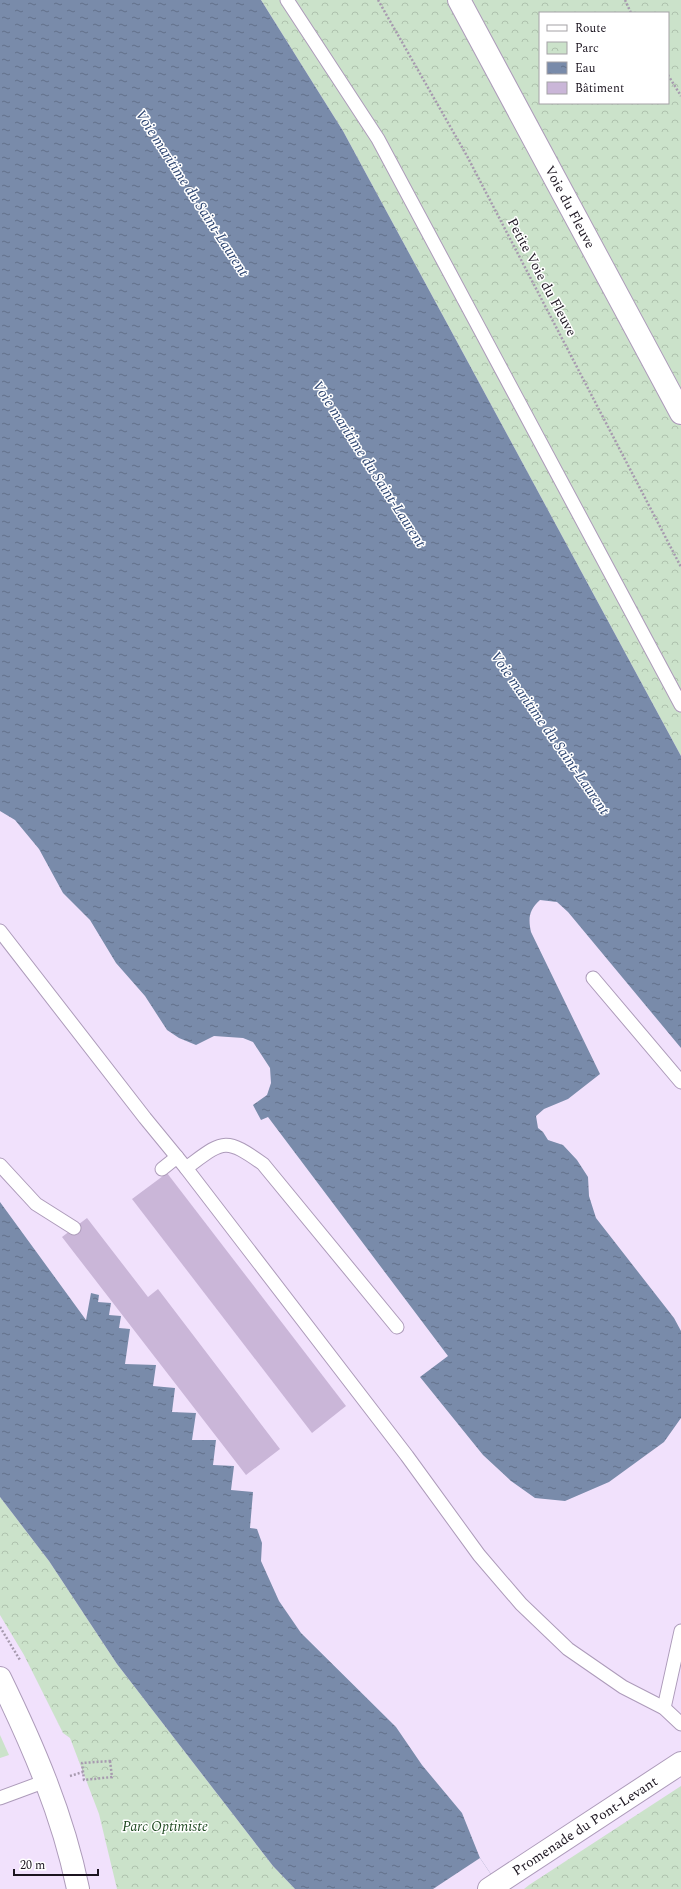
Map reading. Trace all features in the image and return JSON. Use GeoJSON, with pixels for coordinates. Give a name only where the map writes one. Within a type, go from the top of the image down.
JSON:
{"type":"FeatureCollection","features":[{"type":"Feature","properties":{"kind":"street","name":"Voie du Fleuve"},"geometry":{"type":"LineString","coordinates":[[459,0],[681,413]]}},
{"type":"Feature","properties":{"kind":"street"},"geometry":{"type":"LineString","coordinates":[[0,1678],[46,1781],[64,1834],[78,1889]]}},
{"type":"Feature","properties":{"kind":"street","name":"Promenade du Pont-Levant"},"geometry":{"type":"LineString","coordinates":[[493,1886],[681,1763]]}},
{"type":"Feature","properties":{"kind":"lane"},"geometry":{"type":"LineString","coordinates":[[287,0],[378,139],[681,705]]}},
{"type":"Feature","properties":{"kind":"lane"},"geometry":{"type":"LineString","coordinates":[[0,930],[145,1118],[186,1168],[407,1456],[479,1556],[521,1604],[568,1649],[623,1687],[664,1708],[681,1724]]}},
{"type":"Feature","properties":{"kind":"lane"},"geometry":{"type":"LineString","coordinates":[[593,978],[681,1082]]}},
{"type":"Feature","properties":{"kind":"lane"},"geometry":{"type":"LineString","coordinates":[[186,1168],[215,1147],[227,1144],[244,1150],[263,1164],[397,1326]]}},
{"type":"Feature","properties":{"kind":"lane"},"geometry":{"type":"LineString","coordinates":[[162,1169],[177,1157]]}},
{"type":"Feature","properties":{"kind":"lane"},"geometry":{"type":"LineString","coordinates":[[0,1165],[36,1204],[74,1228]]}},
{"type":"Feature","properties":{"kind":"lane"},"geometry":{"type":"LineString","coordinates":[[664,1708],[681,1631]]}},
{"type":"Feature","properties":{"kind":"lane"},"geometry":{"type":"LineString","coordinates":[[0,1798],[46,1781]]}},
{"type":"Feature","properties":{"kind":"path","name":"Petite Voie du Fleuve"},"geometry":{"type":"LineString","coordinates":[[378,0],[459,142],[681,567]]}},
{"type":"Feature","properties":{"kind":"path"},"geometry":{"type":"LineString","coordinates":[[626,0],[631,12]]}},
{"type":"Feature","properties":{"kind":"path"},"geometry":{"type":"LineString","coordinates":[[669,77],[681,96]]}},
{"type":"Feature","properties":{"kind":"path"},"geometry":{"type":"LineString","coordinates":[[110,1762],[112,1777],[84,1780],[83,1772],[82,1763],[110,1762]]}},
{"type":"Feature","properties":{"kind":"path"},"geometry":{"type":"LineString","coordinates":[[71,1776],[83,1772]]}},
{"type":"Feature","properties":{"kind":"green space"},"geometry":{"type":"Polygon","coordinates":[[[261,0],[681,0],[681,756],[343,131],[261,0]]]}},
{"type":"Feature","properties":{"kind":"green space","name":"Parc Optimiste"},"geometry":{"type":"Polygon","coordinates":[[[0,1497],[49,1561],[117,1664],[273,1866],[295,1889],[117,1889],[99,1814],[70,1738],[63,1733],[24,1655],[0,1615],[0,1497]]]}},
{"type":"Feature","properties":{"kind":"green space"},"geometry":{"type":"Polygon","coordinates":[[[0,1735],[9,1755],[0,1758],[0,1735]]]}},
{"type":"Feature","properties":{"kind":"green space"},"geometry":{"type":"Polygon","coordinates":[[[681,1786],[681,1889],[524,1889],[529,1885],[681,1786]]]}},
{"type":"Feature","properties":{"kind":"water","name":"Voie maritime du Saint-Laurent"},"geometry":{"type":"Polygon","coordinates":[[[0,0],[261,0],[343,131],[681,756],[681,1048],[568,912],[557,902],[540,900],[530,914],[531,932],[600,1074],[568,1099],[544,1109],[536,1116],[538,1128],[543,1132],[548,1140],[563,1145],[577,1160],[588,1177],[589,1196],[596,1218],[674,1318],[681,1331],[681,1418],[664,1442],[609,1482],[565,1501],[535,1498],[511,1481],[483,1455],[420,1377],[448,1356],[268,1117],[261,1120],[253,1105],[267,1095],[271,1083],[270,1068],[253,1042],[243,1038],[214,1036],[196,1045],[179,1038],[167,1030],[145,996],[116,963],[90,920],[63,893],[39,849],[15,820],[0,811],[0,0]]]}},
{"type":"Feature","properties":{"kind":"water"},"geometry":{"type":"Polygon","coordinates":[[[0,1202],[86,1320],[91,1293],[99,1295],[98,1302],[111,1303],[109,1315],[121,1316],[119,1328],[130,1329],[125,1364],[156,1365],[153,1386],[175,1388],[172,1412],[196,1413],[192,1440],[216,1440],[213,1465],[234,1466],[231,1490],[253,1492],[250,1528],[257,1529],[262,1543],[261,1561],[279,1601],[301,1633],[396,1727],[422,1765],[462,1813],[480,1858],[501,1889],[295,1889],[273,1866],[117,1664],[49,1561],[0,1497],[0,1202]]]}},
{"type":"Feature","properties":{"kind":"pier"},"geometry":{"type":"Polygon","coordinates":[[[480,1858],[501,1889],[433,1889],[480,1858]]]}},
{"type":"Feature","properties":{"kind":"building"},"geometry":{"type":"Polygon","coordinates":[[[167,1173],[346,1406],[312,1433],[132,1199],[167,1173]]]}},
{"type":"Feature","properties":{"kind":"building"},"geometry":{"type":"Polygon","coordinates":[[[87,1218],[148,1297],[158,1289],[280,1449],[246,1475],[62,1237],[87,1218]]]}}]}
